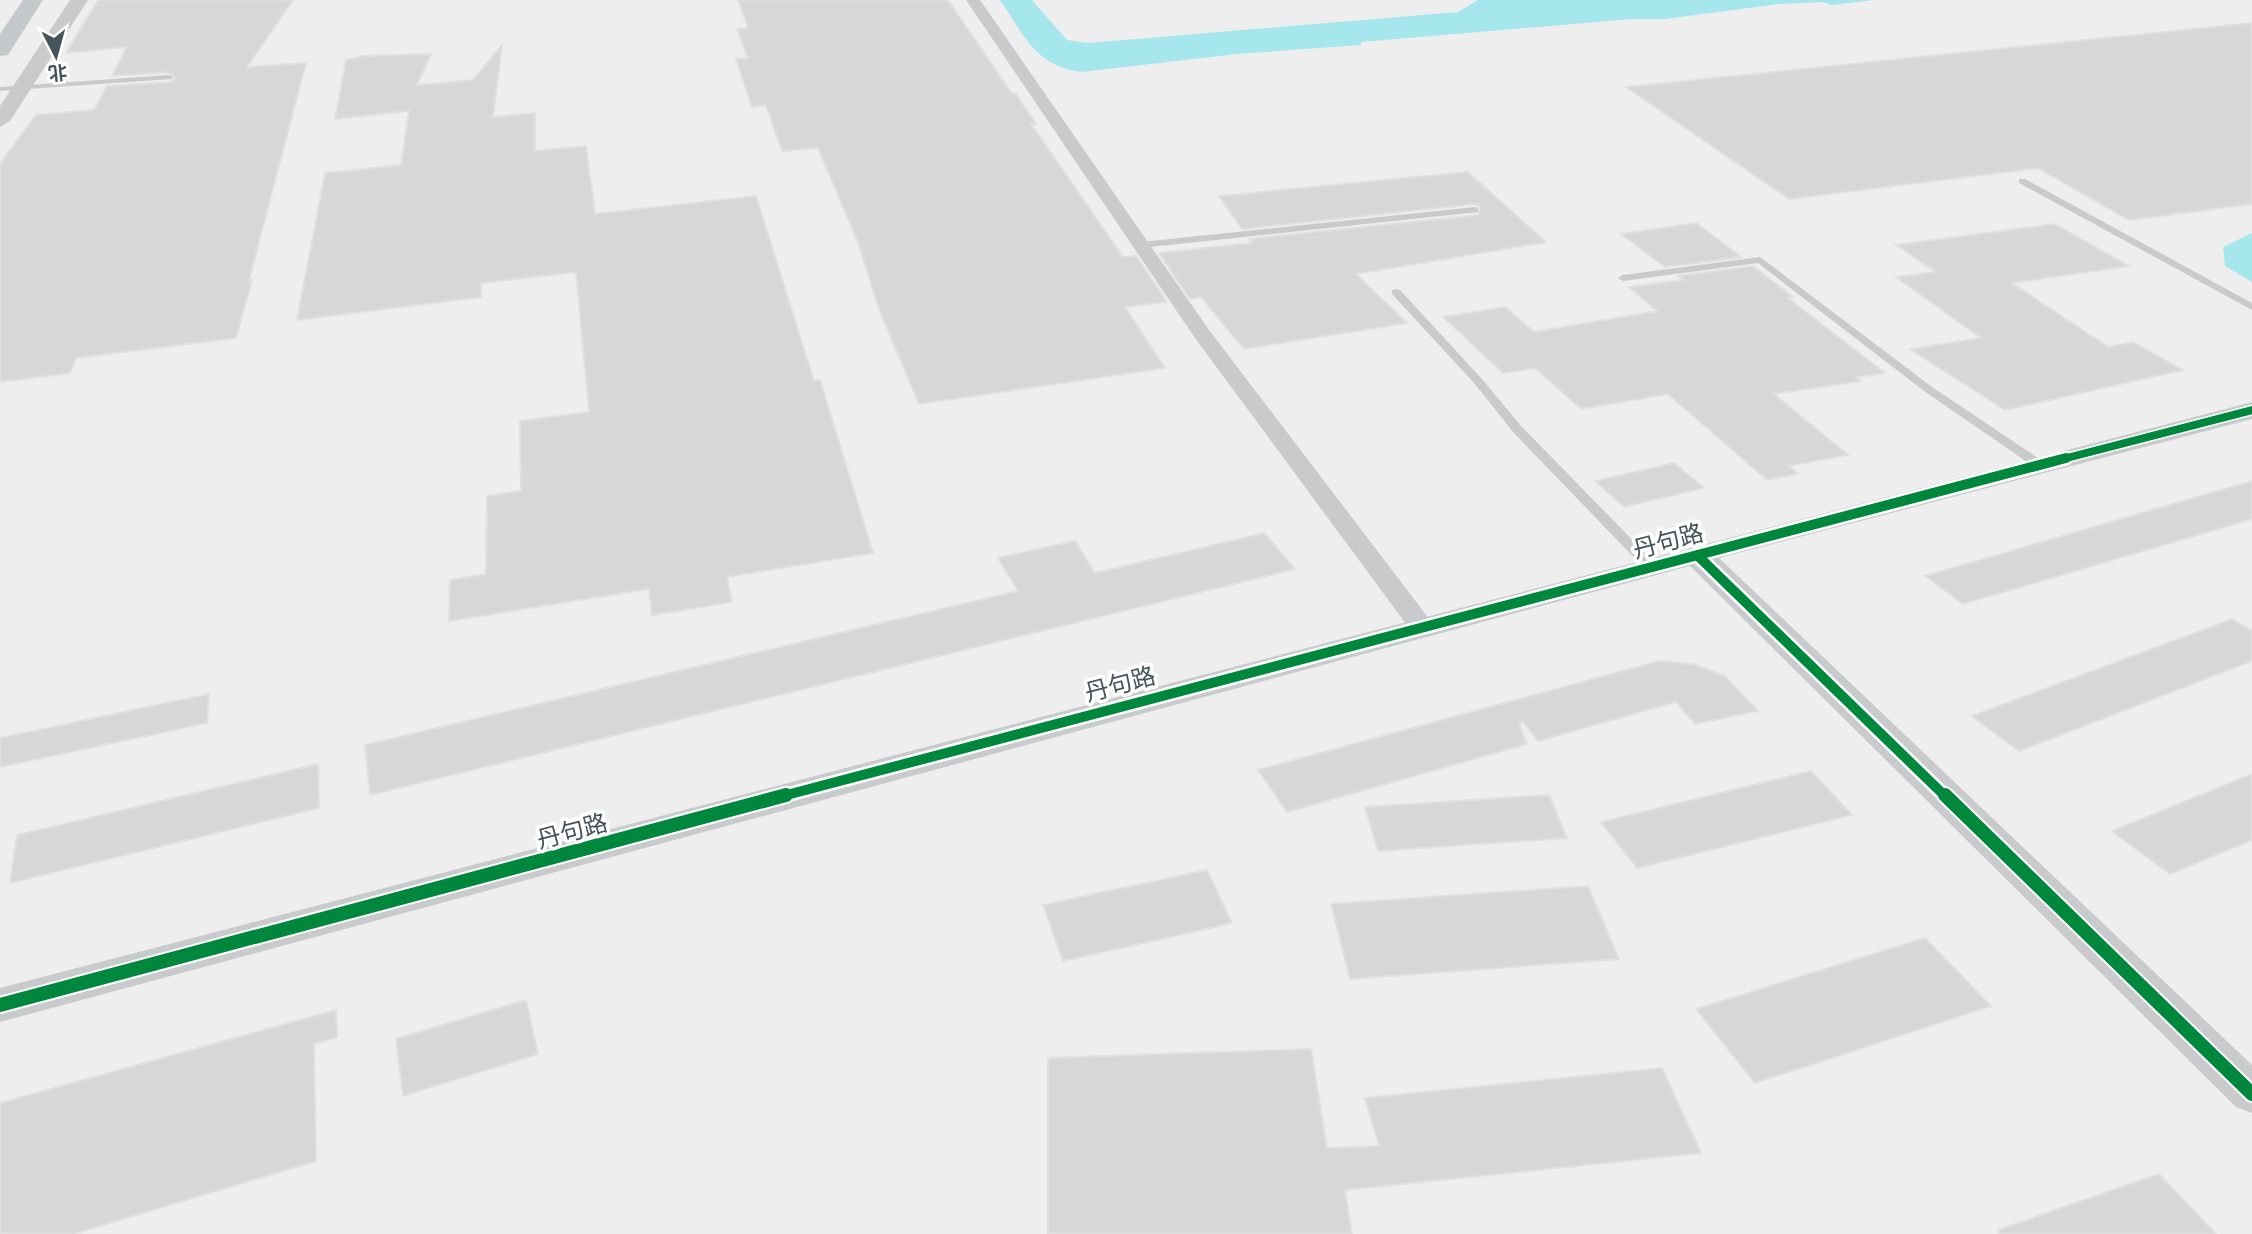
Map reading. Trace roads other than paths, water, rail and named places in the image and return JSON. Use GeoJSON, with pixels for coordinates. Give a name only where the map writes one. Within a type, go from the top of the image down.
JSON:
{"type":"FeatureCollection","features":[{"type":"Feature","properties":{"kind":"main road"},"geometry":{"type":"LineString","coordinates":[[0,50],[33,0]]}},
{"type":"Feature","properties":{"kind":"street"},"geometry":{"type":"LineString","coordinates":[[0,121],[79,0]]}},
{"type":"Feature","properties":{"kind":"street"},"geometry":{"type":"LineString","coordinates":[[973,0],[1210,345],[1420,626]]}},
{"type":"Feature","properties":{"kind":"street","name":"丹句路"},"geometry":{"type":"LineString","coordinates":[[0,1005],[1420,626],[2252,410]]}},
{"type":"Feature","properties":{"kind":"street"},"geometry":{"type":"LineString","coordinates":[[1697,555],[2252,1094]]}},
{"type":"Feature","properties":{"kind":"lane"},"geometry":{"type":"LineString","coordinates":[[0,89],[169,77]]}},
{"type":"Feature","properties":{"kind":"lane"},"geometry":{"type":"LineString","coordinates":[[2022,181],[2252,307]]}},
{"type":"Feature","properties":{"kind":"lane"},"geometry":{"type":"LineString","coordinates":[[1141,246],[1475,210]]}},
{"type":"Feature","properties":{"kind":"lane"},"geometry":{"type":"LineString","coordinates":[[1623,278],[1760,260],[1928,388],[2040,466]]}},
{"type":"Feature","properties":{"kind":"lane"},"geometry":{"type":"LineString","coordinates":[[1396,292],[1478,382],[1517,430],[1651,567]]}},
{"type":"Feature","properties":{"kind":"water"},"geometry":{"type":"Polygon","coordinates":[[[1000,0],[1032,0],[1067,40],[1088,43],[1458,12],[1478,0],[1874,0],[1832,5],[1823,2],[1779,4],[1665,19],[1632,19],[1361,42],[1361,45],[1237,54],[1082,72],[1066,69],[1042,56],[1025,37],[1000,0]]]}},
{"type":"Feature","properties":{"kind":"water"},"geometry":{"type":"Polygon","coordinates":[[[2252,233],[2252,282],[2225,266],[2223,247],[2252,233]]]}}]}
